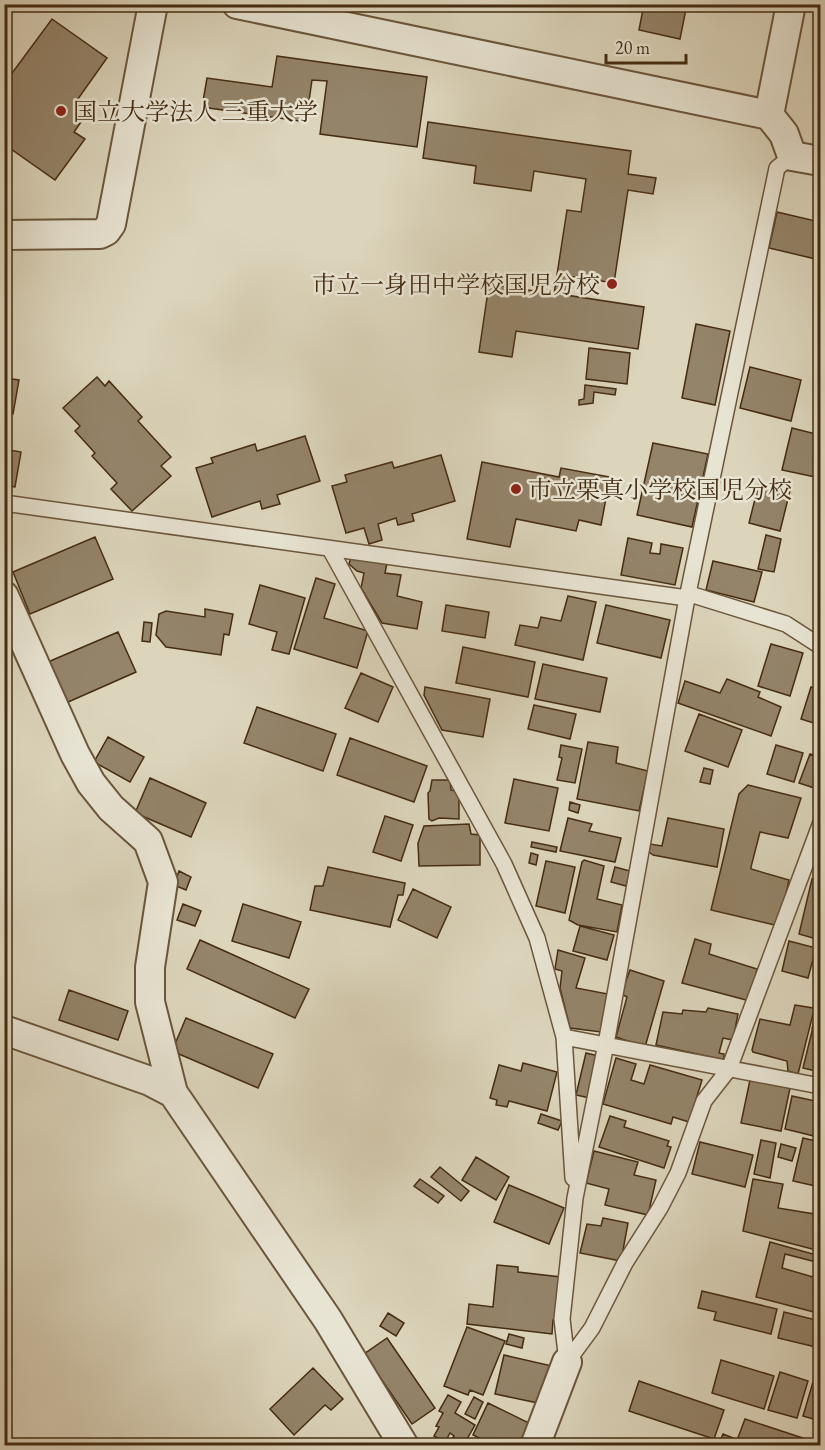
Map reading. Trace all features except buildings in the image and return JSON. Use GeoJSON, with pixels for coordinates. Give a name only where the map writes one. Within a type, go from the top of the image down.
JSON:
{"type":"FeatureCollection","features":[{"type":"Feature","properties":{"kind":"street"},"geometry":{"type":"LineString","coordinates":[[4,235],[100,234],[106,231],[111,224],[153,4]]}},
{"type":"Feature","properties":{"kind":"street"},"geometry":{"type":"LineString","coordinates":[[237,4],[769,115],[784,134],[792,156],[820,161]]}},
{"type":"Feature","properties":{"kind":"street"},"geometry":{"type":"LineString","coordinates":[[769,115],[791,4]]}},
{"type":"Feature","properties":{"kind":"street"},"geometry":{"type":"LineString","coordinates":[[4,596],[90,783],[111,808],[148,841],[163,882],[150,967],[150,1002],[173,1093],[328,1320],[404,1446]]}},
{"type":"Feature","properties":{"kind":"street"},"geometry":{"type":"LineString","coordinates":[[4,1030],[150,1081],[173,1093]]}},
{"type":"Feature","properties":{"kind":"street"},"geometry":{"type":"LineString","coordinates":[[535,1446],[567,1362]]}},
{"type":"Feature","properties":{"kind":"lane"},"geometry":{"type":"LineString","coordinates":[[567,1362],[562,1319],[574,1198],[606,1044],[687,598],[777,168],[792,156]]}},
{"type":"Feature","properties":{"kind":"lane"},"geometry":{"type":"LineString","coordinates":[[4,503],[687,598],[693,595],[786,624],[820,646]]}},
{"type":"Feature","properties":{"kind":"lane"},"geometry":{"type":"LineString","coordinates":[[330,549],[504,864],[537,938],[564,1037],[574,1198]]}},
{"type":"Feature","properties":{"kind":"lane"},"geometry":{"type":"LineString","coordinates":[[567,1362],[592,1328],[625,1263],[660,1208],[678,1173],[704,1101],[729,1069],[820,825]]}},
{"type":"Feature","properties":{"kind":"lane"},"geometry":{"type":"LineString","coordinates":[[564,1037],[820,1086]]}},
{"type":"Feature","properties":{"kind":"place","name":"国立大学法人 三重大学"},"geometry":{"type":"Point","coordinates":[61,111]}},
{"type":"Feature","properties":{"kind":"place","name":"市立一身田中学校国児分校"},"geometry":{"type":"Point","coordinates":[612,284]}},
{"type":"Feature","properties":{"kind":"place","name":"市立栗真小学校国児分校"},"geometry":{"type":"Point","coordinates":[516,489]}}]}
